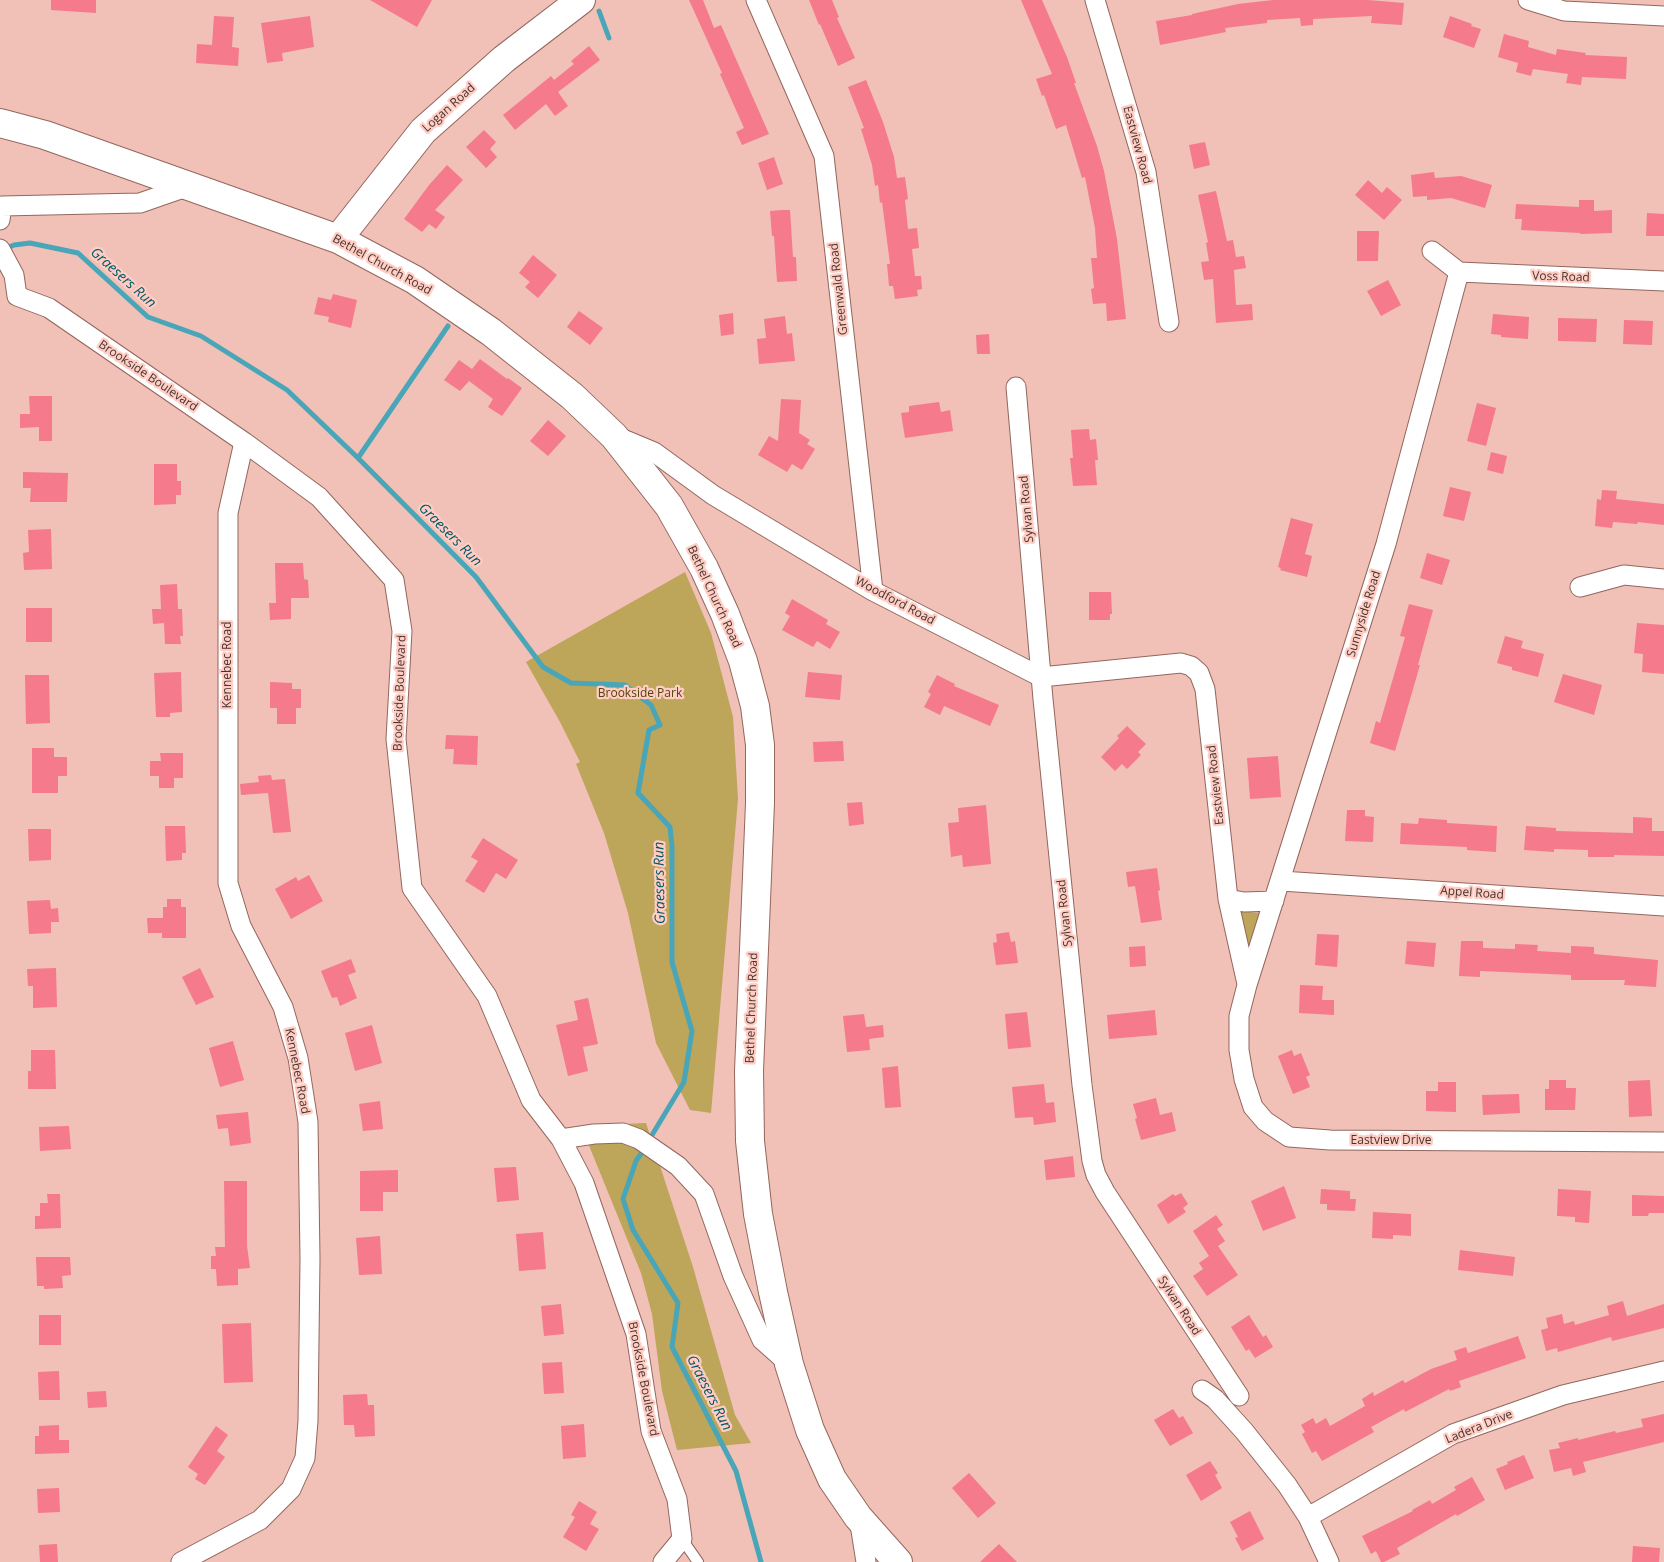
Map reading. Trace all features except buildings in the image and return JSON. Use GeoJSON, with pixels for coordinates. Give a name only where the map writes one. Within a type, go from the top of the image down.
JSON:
{"type":"FeatureCollection","features":[{"type":"Feature","properties":{"kind":"street","name":"Logan Road"},"geometry":{"type":"LineString","coordinates":[[338,239],[423,130],[504,59],[581,0]]}},
{"type":"Feature","properties":{"kind":"street","name":"Greenwald Road"},"geometry":{"type":"LineString","coordinates":[[756,0],[824,156],[873,592]]}},
{"type":"Feature","properties":{"kind":"street","name":"Eastview Road"},"geometry":{"type":"LineString","coordinates":[[1095,0],[1146,172],[1169,322]]}},
{"type":"Feature","properties":{"kind":"street"},"geometry":{"type":"LineString","coordinates":[[1528,0],[1564,11],[1664,16]]}},
{"type":"Feature","properties":{"kind":"street","name":"Bethel Church Road"},"geometry":{"type":"LineString","coordinates":[[0,123],[45,135],[338,239],[415,280],[490,332],[572,396],[614,436],[669,506],[704,568],[725,614],[743,661],[755,706],[760,745],[760,803],[749,1071],[750,1141],[758,1214],[789,1364],[810,1430],[832,1479],[858,1517],[898,1562]]}},
{"type":"Feature","properties":{"kind":"street"},"geometry":{"type":"LineString","coordinates":[[0,220],[2,206],[140,203],[189,186]]}},
{"type":"Feature","properties":{"kind":"street"},"geometry":{"type":"LineString","coordinates":[[1432,251],[1459,272]]}},
{"type":"Feature","properties":{"kind":"street","name":"Brookside Boulevard"},"geometry":{"type":"LineString","coordinates":[[3,255],[14,276],[9,297],[48,308],[244,442],[319,497],[394,580],[402,631],[396,739],[412,888],[487,996],[531,1100],[561,1140],[584,1183],[636,1334],[651,1432],[677,1499],[682,1539]]}},
{"type":"Feature","properties":{"kind":"street","name":"Voss Road"},"geometry":{"type":"LineString","coordinates":[[1459,272],[1664,281]]}},
{"type":"Feature","properties":{"kind":"street","name":"Sunnyside Road"},"geometry":{"type":"LineString","coordinates":[[1247,985],[1386,544],[1459,272]]}},
{"type":"Feature","properties":{"kind":"street","name":"Sylvan Road"},"geometry":{"type":"LineString","coordinates":[[1016,387],[1041,677],[1082,1085],[1092,1161],[1096,1175],[1105,1192],[1239,1396]]}},
{"type":"Feature","properties":{"kind":"street","name":"Woodford Road"},"geometry":{"type":"LineString","coordinates":[[614,436],[654,452],[714,495],[873,592],[1041,677]]}},
{"type":"Feature","properties":{"kind":"street","name":"Kennebec Road"},"geometry":{"type":"LineString","coordinates":[[181,1562],[260,1520],[291,1489],[305,1458],[308,1421],[310,1259],[308,1122],[298,1058],[283,1007],[241,926],[228,883],[228,513],[244,442]]}},
{"type":"Feature","properties":{"kind":"street"},"geometry":{"type":"LineString","coordinates":[[1580,587],[1624,575],[1664,579]]}},
{"type":"Feature","properties":{"kind":"street","name":"Eastview Road"},"geometry":{"type":"LineString","coordinates":[[1041,677],[1181,663],[1191,666],[1199,673],[1205,688],[1228,899],[1247,985]]}},
{"type":"Feature","properties":{"kind":"street","name":"Appel Road"},"geometry":{"type":"LineString","coordinates":[[1281,880],[1664,906]]}},
{"type":"Feature","properties":{"kind":"street"},"geometry":{"type":"LineString","coordinates":[[1228,899],[1244,902],[1274,902]]}},
{"type":"Feature","properties":{"kind":"street","name":"Eastview Drive"},"geometry":{"type":"LineString","coordinates":[[1247,985],[1239,1016],[1239,1050],[1244,1079],[1253,1106],[1265,1121],[1289,1137],[1330,1140],[1664,1142]]}},
{"type":"Feature","properties":{"kind":"street"},"geometry":{"type":"LineString","coordinates":[[561,1140],[594,1134],[623,1133],[645,1144],[678,1166],[704,1194],[733,1276],[762,1340],[789,1364]]}},
{"type":"Feature","properties":{"kind":"street","name":"Ladera Drive"},"geometry":{"type":"LineString","coordinates":[[1308,1517],[1453,1434],[1563,1395],[1664,1371]]}},
{"type":"Feature","properties":{"kind":"street"},"geometry":{"type":"LineString","coordinates":[[1202,1390],[1215,1398],[1287,1485],[1308,1517],[1329,1562]]}},
{"type":"Feature","properties":{"kind":"street"},"geometry":{"type":"LineString","coordinates":[[858,1517],[866,1562]]}},
{"type":"Feature","properties":{"kind":"street"},"geometry":{"type":"LineString","coordinates":[[663,1562],[682,1539]]}},
{"type":"Feature","properties":{"kind":"lane"},"geometry":{"type":"LineString","coordinates":[[682,1539],[698,1562]]}},
{"type":"Feature","properties":{"kind":"green space","name":"Brookside Park"},"geometry":{"type":"Polygon","coordinates":[[[685,572],[711,633],[733,717],[738,799],[711,1113],[690,1110],[656,1043],[628,913],[604,833],[576,764],[580,762],[526,662],[685,572]]]}},
{"type":"Feature","properties":{"kind":"green space"},"geometry":{"type":"Polygon","coordinates":[[[1235,909],[1262,914],[1246,962],[1235,909]]]}},
{"type":"Feature","properties":{"kind":"green space"},"geometry":{"type":"Polygon","coordinates":[[[646,1123],[693,1267],[735,1415],[751,1443],[677,1450],[662,1391],[652,1314],[641,1273],[581,1126],[646,1123]]]}},
{"type":"Feature","properties":{"kind":"waterway"},"geometry":{"type":"LineString","coordinates":[[599,11],[609,38]]}},
{"type":"Feature","properties":{"kind":"waterway","name":"Graesers Run"},"geometry":{"type":"LineString","coordinates":[[5,249],[14,245],[30,243],[78,253],[148,317],[201,336],[287,390],[358,458],[476,577],[543,667],[571,683],[625,685],[651,705],[660,725],[649,730],[638,793],[670,827],[672,846],[672,962],[692,1031],[684,1082],[649,1140]]}},
{"type":"Feature","properties":{"kind":"waterway"},"geometry":{"type":"LineString","coordinates":[[358,458],[448,326]]}},
{"type":"Feature","properties":{"kind":"waterway","name":"Graesers Run"},"geometry":{"type":"LineString","coordinates":[[645,1148],[636,1161],[623,1199],[633,1230],[678,1303],[672,1347],[736,1471],[761,1562]]}}]}
